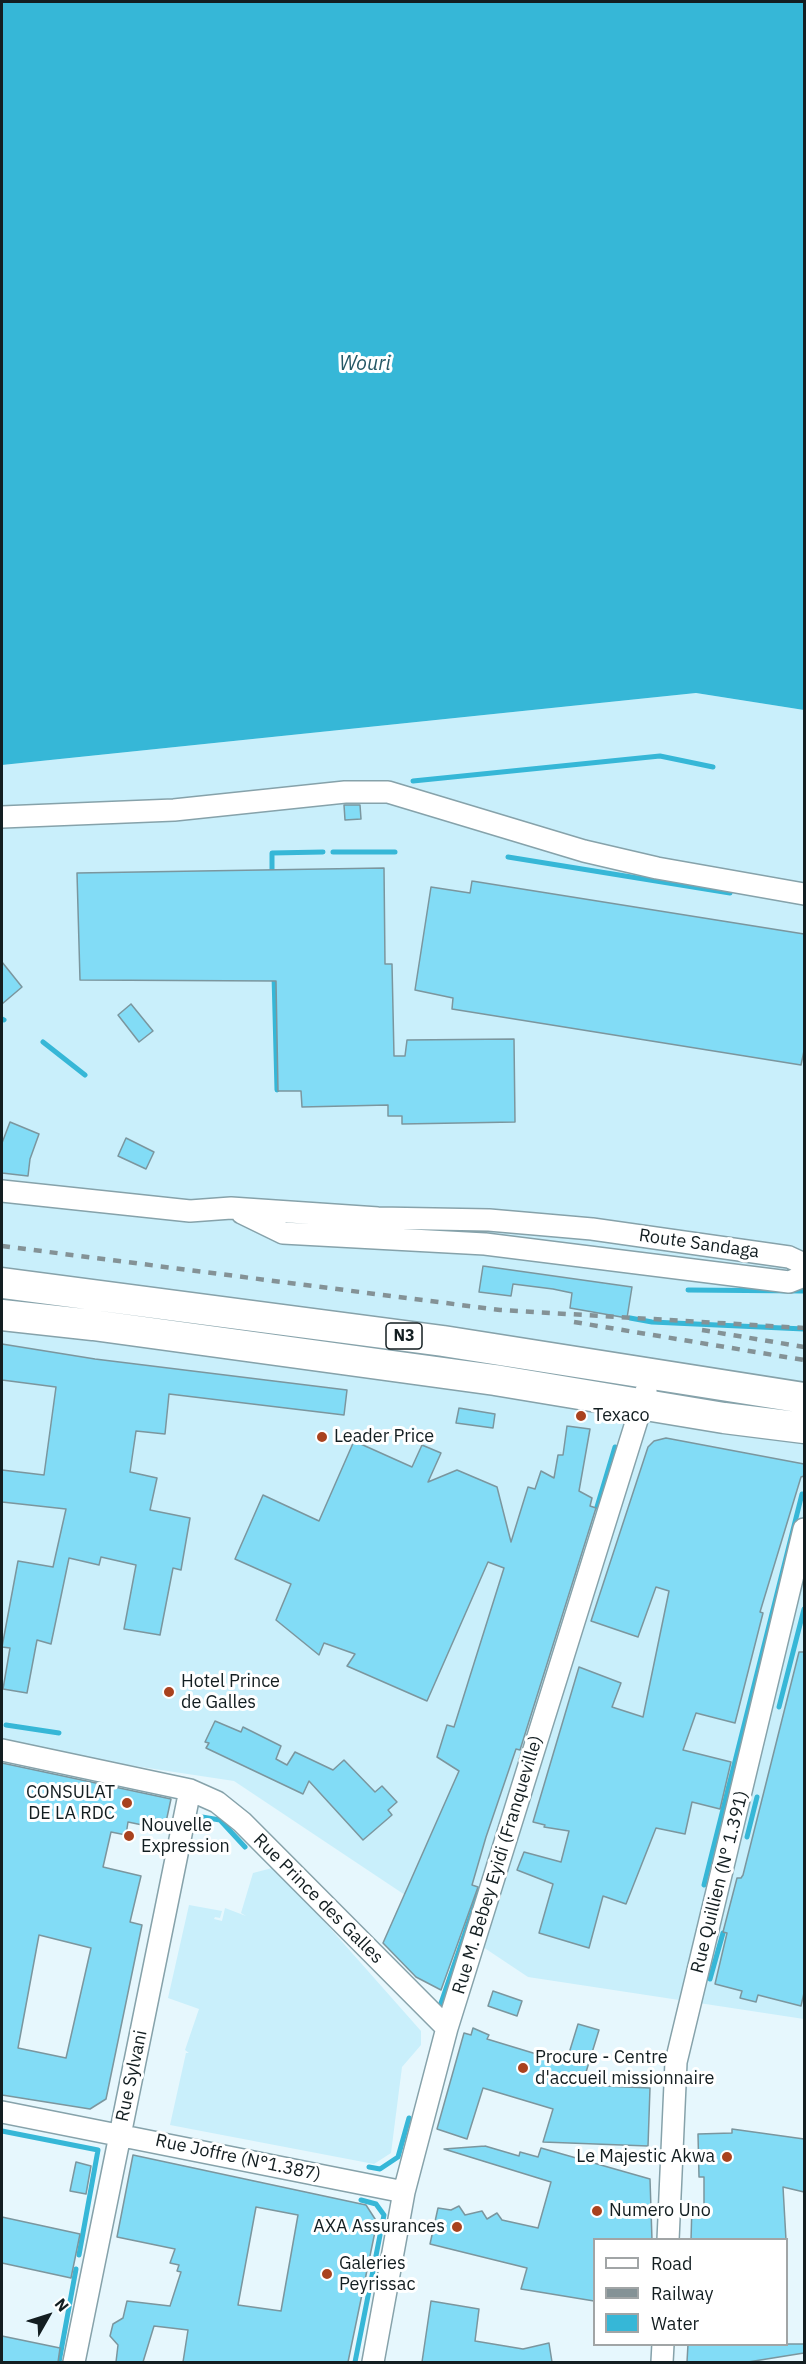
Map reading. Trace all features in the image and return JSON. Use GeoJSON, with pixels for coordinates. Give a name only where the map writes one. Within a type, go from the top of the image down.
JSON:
{"type":"FeatureCollection","features":[{"type":"Feature","properties":{"kind":"highway","name":"N3"},"geometry":{"type":"LineString","coordinates":[[2,1283],[443,1341],[804,1398]]}},
{"type":"Feature","properties":{"kind":"highway","name":"N3"},"geometry":{"type":"LineString","coordinates":[[2,1315],[93,1325],[471,1377],[804,1428]]}},
{"type":"Feature","properties":{"kind":"street"},"geometry":{"type":"LineString","coordinates":[[2,818],[174,810],[345,792],[388,792],[584,851],[657,868],[804,894]]}},
{"type":"Feature","properties":{"kind":"street"},"geometry":{"type":"LineString","coordinates":[[2,1191],[190,1211],[231,1208],[283,1223],[377,1228],[485,1244],[789,1282],[804,1276]]}},
{"type":"Feature","properties":{"kind":"street","name":"Route Sandaga"},"geometry":{"type":"LineString","coordinates":[[377,1228],[489,1220],[592,1229],[789,1257],[804,1264]]}},
{"type":"Feature","properties":{"kind":"street","name":"Rue M. Bebey Eyidi (Franqueville)"},"geometry":{"type":"LineString","coordinates":[[373,2362],[404,2192],[447,2028],[651,1374]]}},
{"type":"Feature","properties":{"kind":"street","name":"Rue Quillien (N° 1.391)"},"geometry":{"type":"LineString","coordinates":[[668,2238],[676,2062],[804,1529]]}},
{"type":"Feature","properties":{"kind":"street","name":"Rue Prince des Galles"},"geometry":{"type":"LineString","coordinates":[[2,1750],[190,1790],[217,1802],[242,1822],[447,2028]]}},
{"type":"Feature","properties":{"kind":"street","name":"Rue Sylvani"},"geometry":{"type":"LineString","coordinates":[[74,2362],[190,1790]]}},
{"type":"Feature","properties":{"kind":"street","name":"Rue Joffre (N°1.387)"},"geometry":{"type":"LineString","coordinates":[[2,2112],[404,2192]]}},
{"type":"Feature","properties":{"kind":"street"},"geometry":{"type":"LineString","coordinates":[[662,2362],[663,2346]]}},
{"type":"Feature","properties":{"kind":"shaded area"},"geometry":{"type":"Polygon","coordinates":[[[696,693],[804,710],[804,2019],[528,1977],[234,1781],[2,1746],[2,765],[696,693]]]}},
{"type":"Feature","properties":{"kind":"shaded area"},"geometry":{"type":"Polygon","coordinates":[[[276,1867],[421,2031],[421,2045],[402,2067],[391,2153],[374,2164],[170,2125],[186,2053],[189,2053],[185,2050],[199,2009],[168,1998],[189,1905],[222,1911],[220,1918],[215,1917],[214,1919],[222,1921],[225,1908],[246,1916],[241,1913],[253,1873],[276,1867]]]}},
{"type":"Feature","properties":{"kind":"water","name":"Wouri"},"geometry":{"type":"Polygon","coordinates":[[[2,2],[804,2],[804,710],[696,693],[2,765],[2,2]]]}},
{"type":"Feature","properties":{"kind":"building"},"geometry":{"type":"Polygon","coordinates":[[[344,805],[360,805],[361,819],[345,820],[344,805]]]}},
{"type":"Feature","properties":{"kind":"building"},"geometry":{"type":"Polygon","coordinates":[[[384,868],[385,964],[392,964],[394,1056],[405,1056],[407,1040],[514,1039],[515,1122],[402,1124],[402,1116],[388,1116],[388,1105],[302,1107],[301,1091],[278,1091],[276,981],[80,980],[77,873],[384,868]]]}},
{"type":"Feature","properties":{"kind":"building"},"geometry":{"type":"Polygon","coordinates":[[[472,881],[804,934],[804,1051],[801,1065],[452,1009],[453,998],[415,990],[431,887],[470,893],[472,881]]]}},
{"type":"Feature","properties":{"kind":"building"},"geometry":{"type":"Polygon","coordinates":[[[2,962],[22,987],[2,1004],[2,962]]]}},
{"type":"Feature","properties":{"kind":"building"},"geometry":{"type":"Polygon","coordinates":[[[131,1004],[153,1031],[139,1042],[118,1015],[131,1004]]]}},
{"type":"Feature","properties":{"kind":"building"},"geometry":{"type":"Polygon","coordinates":[[[10,1122],[39,1134],[30,1159],[28,1176],[2,1173],[2,1143],[10,1122]]]}},
{"type":"Feature","properties":{"kind":"building"},"geometry":{"type":"Polygon","coordinates":[[[126,1138],[154,1152],[146,1169],[118,1156],[126,1138]]]}},
{"type":"Feature","properties":{"kind":"building"},"geometry":{"type":"Polygon","coordinates":[[[483,1266],[632,1287],[627,1318],[570,1308],[572,1293],[553,1289],[513,1284],[511,1296],[479,1292],[483,1266]]]}},
{"type":"Feature","properties":{"kind":"building"},"geometry":{"type":"Polygon","coordinates":[[[2,1344],[95,1359],[347,1390],[344,1415],[169,1394],[165,1434],[136,1431],[130,1472],[157,1478],[150,1510],[190,1518],[181,1570],[173,1568],[160,1635],[124,1629],[136,1565],[101,1557],[99,1565],[69,1558],[51,1644],[37,1640],[27,1693],[3,1689],[10,1648],[2,1647],[18,1561],[53,1567],[66,1509],[2,1502],[2,1470],[44,1475],[56,1387],[2,1380],[2,1344]]]}},
{"type":"Feature","properties":{"kind":"building"},"geometry":{"type":"Polygon","coordinates":[[[459,1408],[495,1414],[493,1428],[456,1423],[459,1408]]]}},
{"type":"Feature","properties":{"kind":"building"},"geometry":{"type":"Polygon","coordinates":[[[567,1426],[590,1429],[579,1491],[592,1498],[590,1506],[596,1508],[520,1750],[516,1749],[486,1837],[472,1885],[478,1887],[441,1990],[416,1977],[383,1943],[459,1771],[437,1757],[447,1725],[454,1727],[504,1568],[488,1562],[427,1701],[347,1666],[355,1654],[324,1643],[319,1655],[276,1620],[291,1584],[235,1559],[263,1495],[319,1521],[354,1441],[412,1467],[422,1445],[441,1453],[428,1482],[457,1470],[497,1487],[511,1542],[528,1487],[535,1489],[541,1471],[554,1478],[558,1455],[563,1455],[567,1426]]]}},
{"type":"Feature","properties":{"kind":"building"},"geometry":{"type":"Polygon","coordinates":[[[666,1438],[804,1464],[804,1476],[801,1477],[760,1612],[763,1613],[735,1723],[696,1713],[683,1750],[731,1762],[720,1809],[692,1802],[685,1834],[656,1828],[626,1904],[603,1896],[589,1948],[539,1933],[553,1884],[517,1870],[524,1852],[561,1862],[569,1831],[544,1827],[545,1825],[533,1822],[579,1667],[621,1683],[612,1707],[643,1717],[669,1591],[656,1587],[638,1637],[591,1621],[648,1447],[654,1441],[666,1438]]]}},
{"type":"Feature","properties":{"kind":"building"},"geometry":{"type":"Polygon","coordinates":[[[799,1652],[804,1652],[804,1993],[801,2006],[758,1995],[756,2002],[740,1998],[742,1991],[715,1984],[727,1933],[723,1932],[737,1878],[743,1875],[799,1652]]]}},
{"type":"Feature","properties":{"kind":"building"},"geometry":{"type":"Polygon","coordinates":[[[215,1721],[241,1732],[243,1727],[281,1746],[276,1759],[287,1765],[295,1752],[333,1770],[344,1760],[375,1792],[382,1786],[397,1802],[388,1810],[392,1815],[363,1840],[309,1781],[303,1794],[206,1748],[209,1743],[205,1742],[215,1721]]]}},
{"type":"Feature","properties":{"kind":"building"},"geometry":{"type":"Polygon","coordinates":[[[2,1763],[171,1799],[166,1822],[154,1819],[152,1827],[128,1822],[126,1835],[111,1832],[103,1867],[141,1876],[130,1922],[142,1925],[106,2099],[90,2109],[2,2095],[2,1763]],[[39,1935],[18,2048],[66,2058],[91,1948],[39,1935]]]}},
{"type":"Feature","properties":{"kind":"building"},"geometry":{"type":"Polygon","coordinates":[[[493,1991],[522,2001],[517,2016],[488,2006],[493,1991]]]}},
{"type":"Feature","properties":{"kind":"building"},"geometry":{"type":"Polygon","coordinates":[[[578,2024],[599,2030],[582,2085],[650,2088],[648,2146],[543,2142],[553,2109],[483,2088],[467,2139],[437,2129],[464,2033],[471,2035],[473,2028],[489,2035],[487,2039],[566,2063],[578,2024]]]}},
{"type":"Feature","properties":{"kind":"building"},"geometry":{"type":"Polygon","coordinates":[[[732,2129],[804,2139],[804,2192],[783,2187],[786,2238],[691,2238],[692,2205],[704,2206],[704,2177],[699,2177],[698,2134],[732,2133],[732,2129]]]}},
{"type":"Feature","properties":{"kind":"building","name":"Numero Uno"},"geometry":{"type":"Polygon","coordinates":[[[485,2146],[519,2156],[520,2152],[538,2157],[541,2148],[650,2179],[652,2238],[593,2238],[593,2301],[521,2289],[527,2268],[430,2244],[438,2208],[451,2210],[459,2206],[465,2215],[482,2211],[487,2219],[497,2213],[502,2220],[538,2228],[551,2182],[444,2149],[485,2146]]]}},
{"type":"Feature","properties":{"kind":"building","name":"Galeries Peyrissac"},"geometry":{"type":"Polygon","coordinates":[[[133,2155],[366,2205],[377,2222],[348,2362],[183,2362],[188,2330],[154,2326],[143,2362],[116,2362],[118,2345],[110,2336],[113,2324],[123,2318],[127,2301],[170,2306],[181,2272],[177,2271],[179,2265],[170,2263],[175,2249],[117,2237],[133,2155]],[[256,2207],[238,2305],[281,2311],[298,2215],[256,2207]]]}},
{"type":"Feature","properties":{"kind":"building"},"geometry":{"type":"Polygon","coordinates":[[[76,2162],[91,2166],[86,2194],[70,2191],[76,2162]]]}},
{"type":"Feature","properties":{"kind":"building"},"geometry":{"type":"Polygon","coordinates":[[[2,2217],[80,2234],[71,2278],[2,2263],[2,2217]]]}},
{"type":"Feature","properties":{"kind":"building"},"geometry":{"type":"Polygon","coordinates":[[[431,2301],[479,2309],[475,2341],[523,2349],[549,2343],[552,2362],[422,2362],[431,2301]]]}},
{"type":"Feature","properties":{"kind":"building"},"geometry":{"type":"Polygon","coordinates":[[[2,2336],[60,2348],[58,2362],[2,2362],[2,2336]]]}},
{"type":"Feature","properties":{"kind":"building"},"geometry":{"type":"Polygon","coordinates":[[[804,2344],[804,2353],[748,2362],[687,2362],[688,2346],[804,2344]]]}},
{"type":"Feature","properties":{"kind":"waterway"},"geometry":{"type":"LineString","coordinates":[[413,781],[660,756],[713,767]]}},
{"type":"Feature","properties":{"kind":"waterway"},"geometry":{"type":"LineString","coordinates":[[272,876],[272,853],[323,852]]}},
{"type":"Feature","properties":{"kind":"waterway"},"geometry":{"type":"LineString","coordinates":[[333,852],[395,852]]}},
{"type":"Feature","properties":{"kind":"waterway"},"geometry":{"type":"LineString","coordinates":[[508,857],[730,893]]}},
{"type":"Feature","properties":{"kind":"waterway"},"geometry":{"type":"LineString","coordinates":[[274,975],[277,1090]]}},
{"type":"Feature","properties":{"kind":"waterway"},"geometry":{"type":"LineString","coordinates":[[43,1042],[85,1075]]}},
{"type":"Feature","properties":{"kind":"waterway"},"geometry":{"type":"LineString","coordinates":[[688,1290],[804,1291]]}},
{"type":"Feature","properties":{"kind":"waterway"},"geometry":{"type":"LineString","coordinates":[[630,1318],[652,1322],[804,1329]]}},
{"type":"Feature","properties":{"kind":"waterway"},"geometry":{"type":"LineString","coordinates":[[597,1507],[615,1447]]}},
{"type":"Feature","properties":{"kind":"waterway"},"geometry":{"type":"LineString","coordinates":[[704,1885],[802,1494]]}},
{"type":"Feature","properties":{"kind":"waterway"},"geometry":{"type":"LineString","coordinates":[[779,1707],[804,1609]]}},
{"type":"Feature","properties":{"kind":"waterway"},"geometry":{"type":"LineString","coordinates":[[6,1725],[59,1733]]}},
{"type":"Feature","properties":{"kind":"waterway"},"geometry":{"type":"LineString","coordinates":[[747,1837],[757,1797]]}},
{"type":"Feature","properties":{"kind":"waterway"},"geometry":{"type":"LineString","coordinates":[[202,1817],[220,1820],[245,1847]]}},
{"type":"Feature","properties":{"kind":"waterway"},"geometry":{"type":"LineString","coordinates":[[439,2009],[480,1889]]}},
{"type":"Feature","properties":{"kind":"waterway"},"geometry":{"type":"LineString","coordinates":[[710,1979],[723,1933]]}},
{"type":"Feature","properties":{"kind":"waterway"},"geometry":{"type":"LineString","coordinates":[[369,2167],[380,2169],[398,2157],[409,2118]]}},
{"type":"Feature","properties":{"kind":"waterway"},"geometry":{"type":"LineString","coordinates":[[2,2131],[98,2150],[79,2255]]}},
{"type":"Feature","properties":{"kind":"waterway"},"geometry":{"type":"LineString","coordinates":[[355,2362],[384,2215],[376,2204],[361,2200]]}},
{"type":"Feature","properties":{"kind":"waterway"},"geometry":{"type":"LineString","coordinates":[[59,2362],[76,2269]]}},
{"type":"Feature","properties":{"kind":"railway"},"geometry":{"type":"LineString","coordinates":[[2,1246],[500,1310],[804,1328]]}},
{"type":"Feature","properties":{"kind":"railway"},"geometry":{"type":"LineString","coordinates":[[574,1322],[804,1360]]}},
{"type":"Feature","properties":{"kind":"railway"},"geometry":{"type":"LineString","coordinates":[[702,1330],[804,1347]]}},
{"type":"Feature","properties":{"kind":"place","name":"Texaco"},"geometry":{"type":"Point","coordinates":[581,1416]}},
{"type":"Feature","properties":{"kind":"place","name":"Leader Price"},"geometry":{"type":"Point","coordinates":[322,1437]}},
{"type":"Feature","properties":{"kind":"place","name":"Hotel Prince de Galles"},"geometry":{"type":"Point","coordinates":[169,1692]}},
{"type":"Feature","properties":{"kind":"place","name":"CONSULAT DE LA RDC"},"geometry":{"type":"Point","coordinates":[127,1803]}},
{"type":"Feature","properties":{"kind":"place","name":"Nouvelle Expression"},"geometry":{"type":"Point","coordinates":[129,1836]}},
{"type":"Feature","properties":{"kind":"place","name":"Procure - Centre d'accueil missionnaire"},"geometry":{"type":"Point","coordinates":[523,2068]}},
{"type":"Feature","properties":{"kind":"place","name":"Le Majestic Akwa"},"geometry":{"type":"Point","coordinates":[727,2157]}},
{"type":"Feature","properties":{"kind":"place","name":"Numero Uno"},"geometry":{"type":"Point","coordinates":[597,2211]}},
{"type":"Feature","properties":{"kind":"place","name":"AXA Assurances"},"geometry":{"type":"Point","coordinates":[457,2227]}},
{"type":"Feature","properties":{"kind":"place","name":"Galeries Peyrissac"},"geometry":{"type":"Point","coordinates":[327,2274]}}]}
